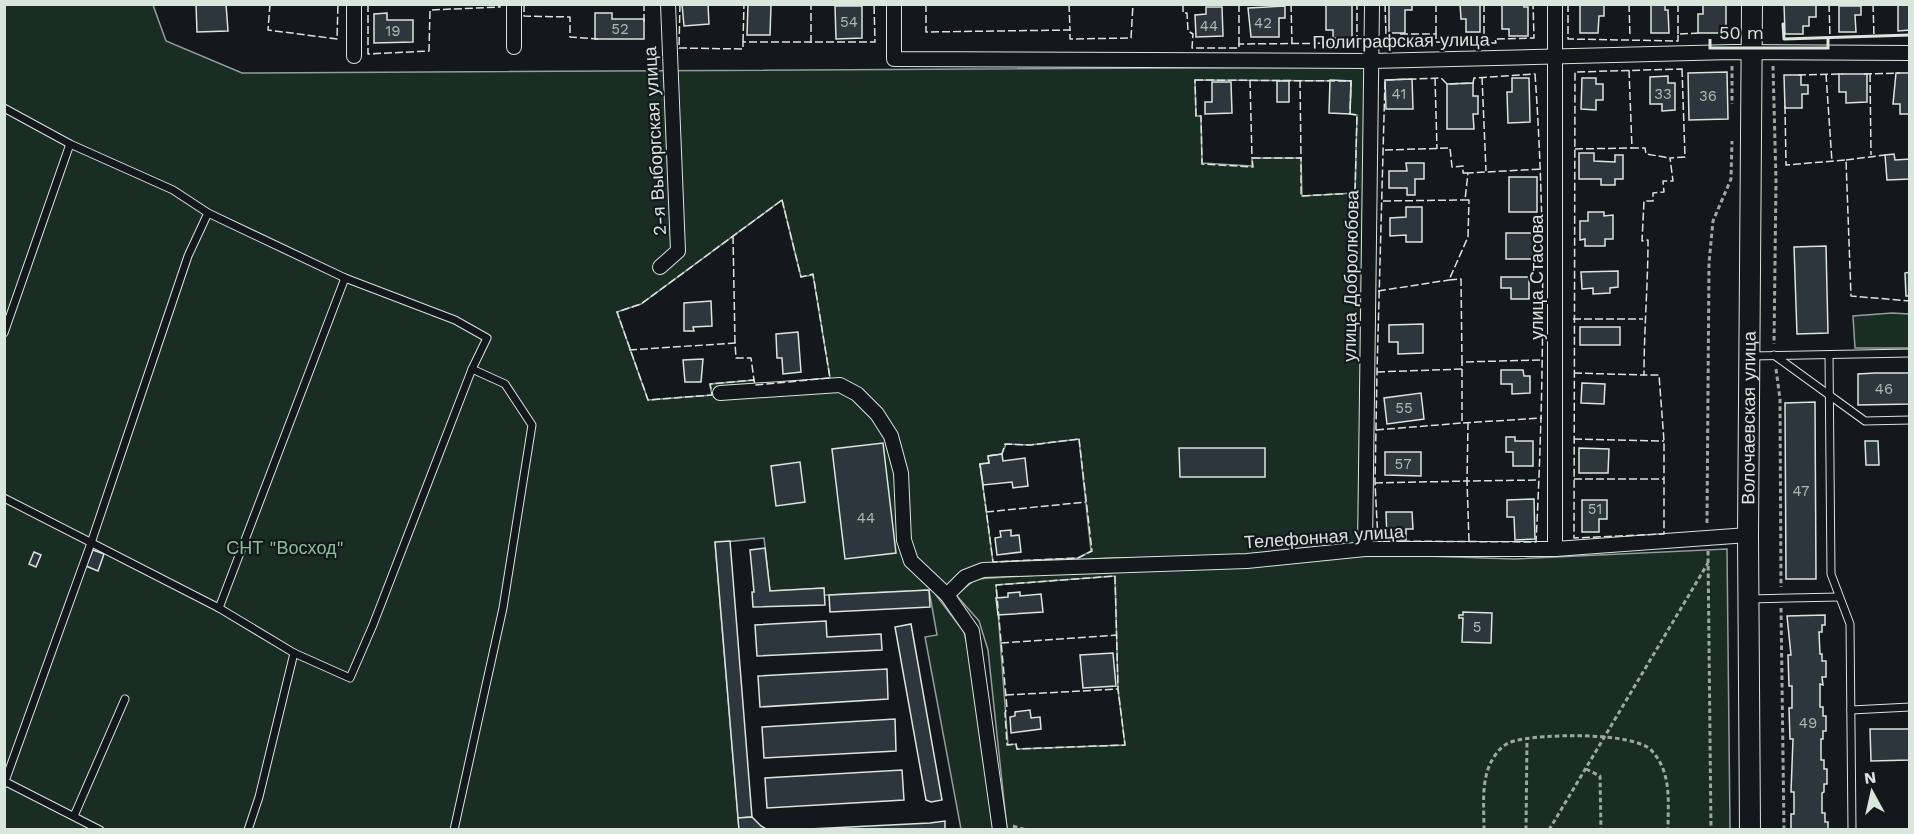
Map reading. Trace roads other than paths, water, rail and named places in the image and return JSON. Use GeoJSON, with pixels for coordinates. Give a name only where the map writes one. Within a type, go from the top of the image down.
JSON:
{"type":"FeatureCollection","features":[{"type":"Feature","properties":{"kind":"street"},"geometry":{"type":"LineString","coordinates":[[354,4],[354,56]]}},
{"type":"Feature","properties":{"kind":"street"},"geometry":{"type":"LineString","coordinates":[[514,4],[514,47]]}},
{"type":"Feature","properties":{"kind":"street","name":"2-я Выборгская улица"},"geometry":{"type":"LineString","coordinates":[[660,267],[678,251],[668,4]]}},
{"type":"Feature","properties":{"kind":"street","name":"Полиграфская улица"},"geometry":{"type":"LineString","coordinates":[[894,4],[894,59],[1371,61],[1732,52],[1910,53]]}},
{"type":"Feature","properties":{"kind":"street","name":"улица Добролюбова"},"geometry":{"type":"LineString","coordinates":[[1365,549],[1372,4]]}},
{"type":"Feature","properties":{"kind":"street","name":"улица Стасова"},"geometry":{"type":"LineString","coordinates":[[1555,4],[1555,549]]}},
{"type":"Feature","properties":{"kind":"street","name":"Волочаевская улица"},"geometry":{"type":"LineString","coordinates":[[1750,830],[1748,535],[1752,4]]}},
{"type":"Feature","properties":{"kind":"street"},"geometry":{"type":"LineString","coordinates":[[720,393],[840,385],[857,394],[885,425],[897,453],[903,495],[904,540],[908,555],[915,566],[947,595],[968,622],[975,642],[1000,830]]}},
{"type":"Feature","properties":{"kind":"street","name":"Телефонная улица"},"geometry":{"type":"LineString","coordinates":[[947,595],[965,577],[983,570],[1247,561],[1365,549],[1555,549],[1748,535]]}},
{"type":"Feature","properties":{"kind":"lane"},"geometry":{"type":"LineString","coordinates":[[4,108],[70,144],[173,190],[208,213],[345,278],[455,320],[487,338],[472,369],[373,625],[350,678],[294,652],[219,609],[4,498]]}},
{"type":"Feature","properties":{"kind":"lane"},"geometry":{"type":"LineString","coordinates":[[4,333],[70,144]]}},
{"type":"Feature","properties":{"kind":"lane"},"geometry":{"type":"LineString","coordinates":[[100,830],[5,782],[91,543],[188,256],[208,213]]}},
{"type":"Feature","properties":{"kind":"lane"},"geometry":{"type":"LineString","coordinates":[[219,609],[345,278]]}},
{"type":"Feature","properties":{"kind":"lane"},"geometry":{"type":"LineString","coordinates":[[1749,356],[1910,353]]}},
{"type":"Feature","properties":{"kind":"lane"},"geometry":{"type":"LineString","coordinates":[[1774,355],[1865,421],[1910,420]]}},
{"type":"Feature","properties":{"kind":"lane"},"geometry":{"type":"LineString","coordinates":[[1829,355],[1831,574],[1850,624],[1852,830]]}},
{"type":"Feature","properties":{"kind":"lane"},"geometry":{"type":"LineString","coordinates":[[454,830],[503,608],[532,425],[505,384],[472,369]]}},
{"type":"Feature","properties":{"kind":"lane"},"geometry":{"type":"LineString","coordinates":[[1748,599],[1839,597]]}},
{"type":"Feature","properties":{"kind":"lane"},"geometry":{"type":"LineString","coordinates":[[248,830],[259,797],[294,652]]}},
{"type":"Feature","properties":{"kind":"lane"},"geometry":{"type":"LineString","coordinates":[[74,816],[125,699]]}},
{"type":"Feature","properties":{"kind":"lane"},"geometry":{"type":"LineString","coordinates":[[1851,710],[1910,707]]}},
{"type":"Feature","properties":{"kind":"park label","name":"СНТ \"Восход\""},"geometry":{"type":"Point","coordinates":[285,548]}}]}
